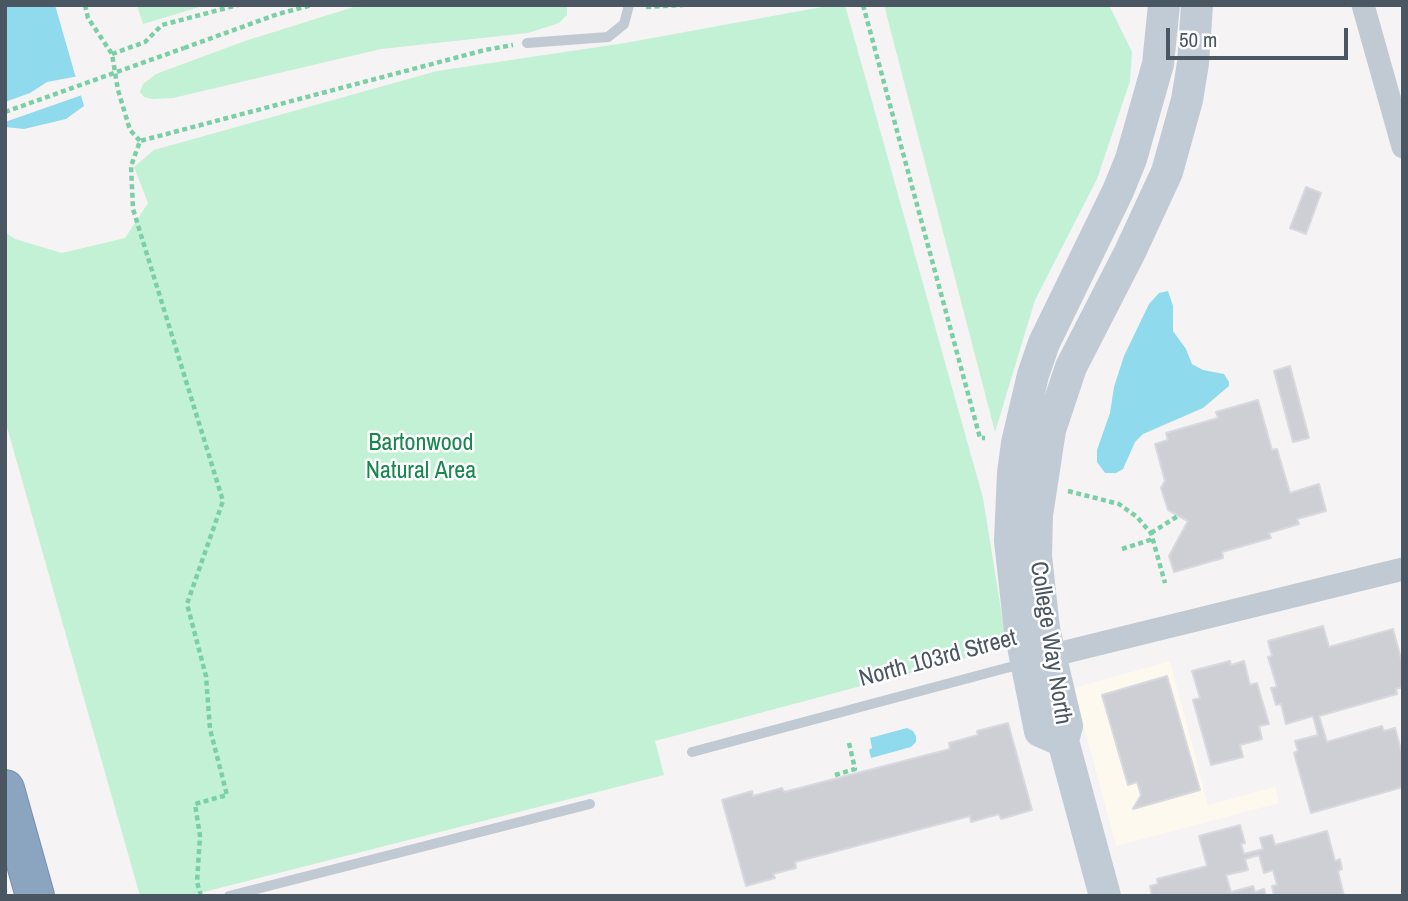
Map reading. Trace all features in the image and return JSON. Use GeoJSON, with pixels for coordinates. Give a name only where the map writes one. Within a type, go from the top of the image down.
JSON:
{"type":"FeatureCollection","features":[{"type":"Feature","properties":{"kind":"highway"},"geometry":{"type":"LineString","coordinates":[[5,789],[35,896]]}},
{"type":"Feature","properties":{"kind":"highway"},"geometry":{"type":"LineString","coordinates":[[5,827],[20,896]]}},
{"type":"Feature","properties":{"kind":"street","name":"College Way North"},"geometry":{"type":"LineString","coordinates":[[1105,896],[1063,741],[1067,726],[1037,659],[1012,574],[1010,541],[1013,473],[1022,419],[1044,343],[1131,159],[1158,64],[1164,5]]}},
{"type":"Feature","properties":{"kind":"street","name":"College Way North"},"geometry":{"type":"LineString","coordinates":[[1037,659],[1044,629],[1037,556],[1037,515],[1050,430],[1072,367],[1167,172],[1187,100],[1194,63],[1197,5]]}},
{"type":"Feature","properties":{"kind":"street"},"geometry":{"type":"LineString","coordinates":[[1363,5],[1403,147]]}},
{"type":"Feature","properties":{"kind":"street","name":"North 103rd Street"},"geometry":{"type":"LineString","coordinates":[[1037,659],[1403,569]]}},
{"type":"Feature","properties":{"kind":"lane"},"geometry":{"type":"LineString","coordinates":[[527,43],[608,37],[624,24],[629,5]]}},
{"type":"Feature","properties":{"kind":"lane","name":"North 103rd Street"},"geometry":{"type":"LineString","coordinates":[[692,752],[1037,659]]}},
{"type":"Feature","properties":{"kind":"lane"},"geometry":{"type":"LineString","coordinates":[[229,896],[590,804]]}},
{"type":"Feature","properties":{"kind":"path"},"geometry":{"type":"LineString","coordinates":[[85,5],[88,18],[112,54],[118,90],[130,130],[140,141]]}},
{"type":"Feature","properties":{"kind":"path"},"geometry":{"type":"LineString","coordinates":[[112,54],[145,42],[162,25],[238,5]]}},
{"type":"Feature","properties":{"kind":"path"},"geometry":{"type":"LineString","coordinates":[[5,112],[278,14],[312,5]]}},
{"type":"Feature","properties":{"kind":"path"},"geometry":{"type":"LineString","coordinates":[[642,6],[683,5]]}},
{"type":"Feature","properties":{"kind":"path"},"geometry":{"type":"LineString","coordinates":[[863,5],[980,438],[985,438]]}},
{"type":"Feature","properties":{"kind":"path"},"geometry":{"type":"LineString","coordinates":[[140,141],[485,50],[527,43]]}},
{"type":"Feature","properties":{"kind":"path"},"geometry":{"type":"LineString","coordinates":[[140,141],[131,166],[132,209],[223,501],[187,604],[206,676],[210,729],[227,795],[195,804],[200,836],[197,882],[201,896]]}},
{"type":"Feature","properties":{"kind":"path"},"geometry":{"type":"LineString","coordinates":[[1067,491],[1119,504],[1137,517],[1151,533],[1165,583]]}},
{"type":"Feature","properties":{"kind":"path"},"geometry":{"type":"LineString","coordinates":[[1151,533],[1178,516]]}},
{"type":"Feature","properties":{"kind":"path"},"geometry":{"type":"LineString","coordinates":[[1122,549],[1153,539]]}},
{"type":"Feature","properties":{"kind":"path"},"geometry":{"type":"LineString","coordinates":[[835,775],[855,769],[849,743]]}},
{"type":"Feature","properties":{"kind":"shaded area"},"geometry":{"type":"Polygon","coordinates":[[[1170,661],[1208,805],[1275,787],[1279,803],[1116,846],[1074,688],[1170,661]]]}},
{"type":"Feature","properties":{"kind":"green space"},"geometry":{"type":"Polygon","coordinates":[[[137,5],[206,5],[143,24],[137,5]]]}},
{"type":"Feature","properties":{"kind":"green space"},"geometry":{"type":"Polygon","coordinates":[[[360,5],[567,5],[567,15],[559,23],[528,33],[381,49],[173,98],[152,99],[144,97],[140,92],[143,84],[156,74],[245,41],[360,5]]]}},
{"type":"Feature","properties":{"kind":"green space","name":"Bartonwood Natural Area"},"geometry":{"type":"Polygon","coordinates":[[[845,5],[983,498],[1007,647],[655,741],[664,775],[188,896],[140,896],[5,420],[5,232],[15,239],[62,253],[125,238],[148,203],[134,167],[154,150],[437,71],[625,43],[845,5]]]}},
{"type":"Feature","properties":{"kind":"green space"},"geometry":{"type":"Polygon","coordinates":[[[884,5],[1109,5],[1132,52],[1130,81],[1097,179],[1035,300],[995,432],[884,5]]]}},
{"type":"Feature","properties":{"kind":"water"},"geometry":{"type":"Polygon","coordinates":[[[5,5],[55,5],[84,106],[66,119],[24,129],[5,127],[5,5]]]}},
{"type":"Feature","properties":{"kind":"water"},"geometry":{"type":"Polygon","coordinates":[[[1168,291],[1173,306],[1173,331],[1186,349],[1192,364],[1203,370],[1224,374],[1229,386],[1203,408],[1143,434],[1135,442],[1123,469],[1116,473],[1105,473],[1097,462],[1097,450],[1110,413],[1114,387],[1124,356],[1149,304],[1159,293],[1168,291]]]}},
{"type":"Feature","properties":{"kind":"water"},"geometry":{"type":"Polygon","coordinates":[[[907,728],[916,736],[916,742],[911,747],[871,758],[870,738],[907,728]]]}},
{"type":"Feature","properties":{"kind":"pier"},"geometry":{"type":"Polygon","coordinates":[[[79,76],[85,94],[5,122],[5,102],[30,93],[47,82],[79,76]]]}},
{"type":"Feature","properties":{"kind":"building"},"geometry":{"type":"Polygon","coordinates":[[[1306,187],[1321,193],[1306,234],[1290,228],[1306,187]]]}},
{"type":"Feature","properties":{"kind":"building"},"geometry":{"type":"Polygon","coordinates":[[[1290,366],[1309,438],[1293,442],[1274,371],[1290,366]]]}},
{"type":"Feature","properties":{"kind":"building"},"geometry":{"type":"Polygon","coordinates":[[[1258,400],[1272,450],[1277,449],[1290,493],[1319,484],[1326,511],[1297,519],[1299,524],[1269,533],[1271,538],[1222,552],[1223,558],[1174,572],[1169,556],[1188,521],[1168,510],[1161,488],[1165,481],[1155,444],[1168,440],[1166,433],[1218,418],[1216,412],[1258,400]]]}},
{"type":"Feature","properties":{"kind":"building"},"geometry":{"type":"Polygon","coordinates":[[[1323,626],[1329,647],[1393,629],[1403,666],[1403,687],[1396,689],[1397,694],[1319,716],[1327,742],[1382,726],[1384,731],[1395,728],[1403,757],[1403,787],[1311,813],[1294,753],[1298,751],[1295,741],[1318,735],[1313,716],[1286,724],[1281,704],[1276,705],[1271,688],[1277,687],[1268,657],[1272,656],[1268,641],[1323,626]]]}},
{"type":"Feature","properties":{"kind":"building"},"geometry":{"type":"Polygon","coordinates":[[[1230,661],[1231,665],[1244,661],[1250,685],[1257,683],[1269,724],[1259,726],[1262,739],[1240,745],[1243,757],[1211,765],[1193,700],[1200,698],[1192,671],[1230,661]]]}},
{"type":"Feature","properties":{"kind":"building"},"geometry":{"type":"Polygon","coordinates":[[[1167,676],[1200,790],[1133,809],[1141,795],[1137,782],[1128,785],[1102,695],[1167,676]]]}},
{"type":"Feature","properties":{"kind":"building"},"geometry":{"type":"Polygon","coordinates":[[[1008,723],[1032,810],[1001,819],[999,814],[971,822],[970,816],[795,862],[796,868],[773,874],[775,878],[746,886],[722,800],[752,791],[753,796],[782,788],[784,792],[950,749],[949,743],[978,735],[977,731],[1008,723]]]}},
{"type":"Feature","properties":{"kind":"building"},"geometry":{"type":"Polygon","coordinates":[[[1240,825],[1245,843],[1241,844],[1244,854],[1263,849],[1260,838],[1272,835],[1275,845],[1327,831],[1335,861],[1340,859],[1342,869],[1338,871],[1344,896],[1274,896],[1272,886],[1277,885],[1273,870],[1264,873],[1259,855],[1245,859],[1248,870],[1226,875],[1231,892],[1253,886],[1255,892],[1264,889],[1266,896],[1152,896],[1150,886],[1158,884],[1157,879],[1207,866],[1199,836],[1240,825]]]}}]}
